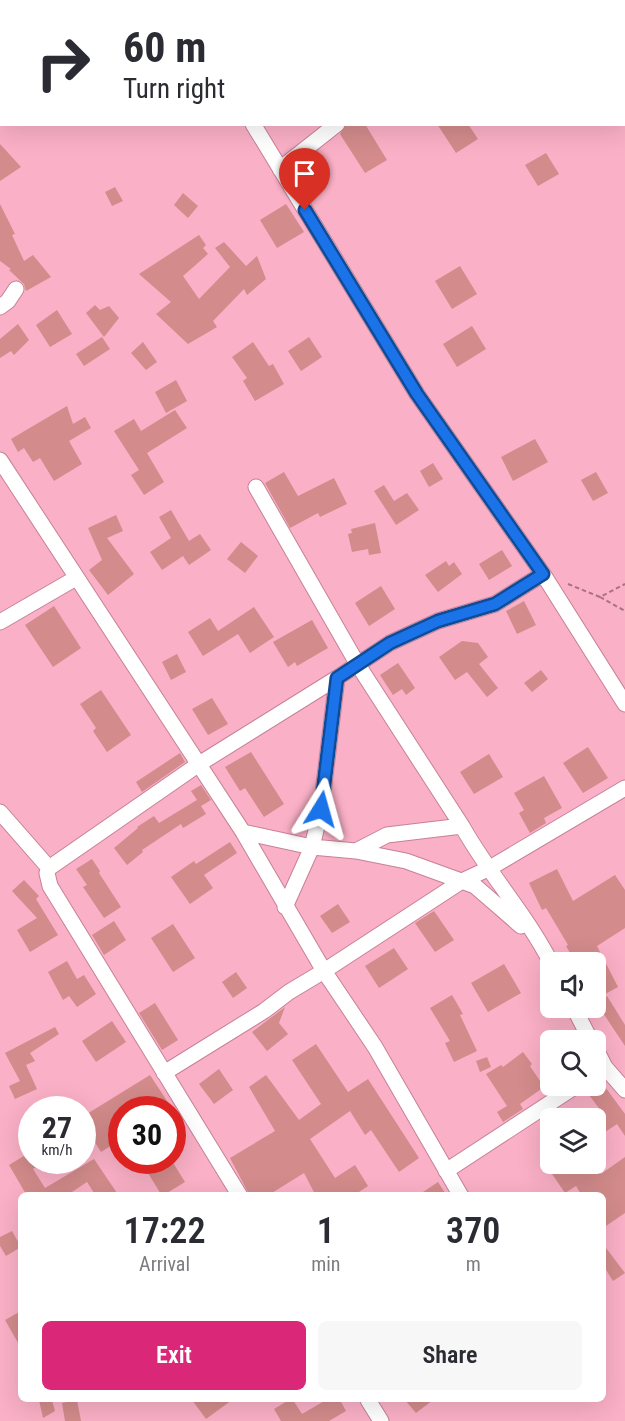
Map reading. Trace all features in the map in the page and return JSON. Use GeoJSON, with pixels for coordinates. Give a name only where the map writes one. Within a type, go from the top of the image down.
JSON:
{"type":"FeatureCollection","features":[{"type":"Feature","properties":{"kind":"street"},"geometry":{"type":"LineString","coordinates":[[254,126],[417,394],[543,574],[625,704]]}},
{"type":"Feature","properties":{"kind":"street"},"geometry":{"type":"LineString","coordinates":[[280,169],[334,126]]}},
{"type":"Feature","properties":{"kind":"street"},"geometry":{"type":"LineString","coordinates":[[0,308],[8,302],[16,289]]}},
{"type":"Feature","properties":{"kind":"street"},"geometry":{"type":"LineString","coordinates":[[0,460],[243,832],[324,971],[375,1047],[458,1192]]}},
{"type":"Feature","properties":{"kind":"street"},"geometry":{"type":"LineString","coordinates":[[256,488],[358,664],[476,851],[490,868],[545,952]]}},
{"type":"Feature","properties":{"kind":"street"},"geometry":{"type":"LineString","coordinates":[[238,1192],[50,886],[47,873],[49,868],[199,764],[390,643],[438,621],[495,604],[543,574]]}},
{"type":"Feature","properties":{"kind":"street"},"geometry":{"type":"LineString","coordinates":[[0,622],[76,578]]}},
{"type":"Feature","properties":{"kind":"street"},"geometry":{"type":"LineString","coordinates":[[285,907],[312,847],[321,809],[337,678]]}},
{"type":"Feature","properties":{"kind":"street"},"geometry":{"type":"LineString","coordinates":[[164,1073],[264,1011],[289,992],[462,881],[490,868],[625,788]]}},
{"type":"Feature","properties":{"kind":"street"},"geometry":{"type":"LineString","coordinates":[[0,812],[49,868]]}},
{"type":"Feature","properties":{"kind":"street"},"geometry":{"type":"LineString","coordinates":[[356,850],[387,835],[462,826]]}},
{"type":"Feature","properties":{"kind":"street"},"geometry":{"type":"LineString","coordinates":[[243,832],[312,847],[356,850],[406,861],[475,886],[514,918],[543,952]]}},
{"type":"Feature","properties":{"kind":"street"},"geometry":{"type":"LineString","coordinates":[[606,1075],[625,1090]]}},
{"type":"Feature","properties":{"kind":"street"},"geometry":{"type":"LineString","coordinates":[[446,1171],[561,1096]]}},
{"type":"Feature","properties":{"kind":"street"},"geometry":{"type":"LineString","coordinates":[[369,1402],[381,1421]]}},
{"type":"Feature","properties":{"kind":"path"},"geometry":{"type":"LineString","coordinates":[[543,574],[600,597],[625,611]]}},
{"type":"Feature","properties":{"kind":"path"},"geometry":{"type":"LineString","coordinates":[[600,597],[625,584]]}},
{"type":"Feature","properties":{"kind":"building"},"geometry":{"type":"Polygon","coordinates":[[[345,126],[366,126],[387,160],[365,173],[340,134],[345,126]]]}},
{"type":"Feature","properties":{"kind":"building"},"geometry":{"type":"Polygon","coordinates":[[[438,126],[469,126],[478,139],[456,153],[438,126]]]}},
{"type":"Feature","properties":{"kind":"building"},"geometry":{"type":"Polygon","coordinates":[[[0,144],[21,167],[0,181],[0,144]]]}},
{"type":"Feature","properties":{"kind":"building"},"geometry":{"type":"Polygon","coordinates":[[[546,153],[559,174],[538,186],[525,165],[546,153]]]}},
{"type":"Feature","properties":{"kind":"building"},"geometry":{"type":"Polygon","coordinates":[[[115,187],[123,201],[112,206],[105,192],[115,187]]]}},
{"type":"Feature","properties":{"kind":"building"},"geometry":{"type":"Polygon","coordinates":[[[183,193],[198,206],[188,218],[174,205],[183,193]]]}},
{"type":"Feature","properties":{"kind":"building"},"geometry":{"type":"Polygon","coordinates":[[[0,204],[15,234],[12,235],[24,261],[33,255],[51,277],[26,291],[24,284],[9,270],[11,269],[0,261],[0,204]]]}},
{"type":"Feature","properties":{"kind":"building"},"geometry":{"type":"Polygon","coordinates":[[[286,204],[304,232],[277,248],[260,220],[286,204]]]}},
{"type":"Feature","properties":{"kind":"building"},"geometry":{"type":"Polygon","coordinates":[[[199,235],[206,245],[203,248],[208,254],[183,276],[199,299],[230,267],[215,248],[224,242],[246,266],[257,256],[266,279],[247,295],[244,289],[213,321],[217,327],[188,344],[156,314],[171,302],[139,274],[199,235]]]}},
{"type":"Feature","properties":{"kind":"building"},"geometry":{"type":"Polygon","coordinates":[[[460,266],[477,294],[452,309],[435,281],[460,266]]]}},
{"type":"Feature","properties":{"kind":"building"},"geometry":{"type":"Polygon","coordinates":[[[95,305],[100,310],[109,306],[119,318],[104,337],[86,313],[95,305]]]}},
{"type":"Feature","properties":{"kind":"building"},"geometry":{"type":"Polygon","coordinates":[[[57,310],[72,334],[50,347],[36,325],[57,310]]]}},
{"type":"Feature","properties":{"kind":"building"},"geometry":{"type":"Polygon","coordinates":[[[18,324],[29,340],[14,355],[11,351],[0,358],[0,339],[18,324]]]}},
{"type":"Feature","properties":{"kind":"building"},"geometry":{"type":"Polygon","coordinates":[[[472,326],[486,349],[457,367],[443,344],[472,326]]]}},
{"type":"Feature","properties":{"kind":"building"},"geometry":{"type":"Polygon","coordinates":[[[102,337],[110,349],[84,366],[76,354],[102,337]]]}},
{"type":"Feature","properties":{"kind":"building"},"geometry":{"type":"Polygon","coordinates":[[[309,337],[322,357],[301,371],[288,351],[309,337]]]}},
{"type":"Feature","properties":{"kind":"building"},"geometry":{"type":"Polygon","coordinates":[[[143,342],[157,362],[146,370],[131,353],[143,342]]]}},
{"type":"Feature","properties":{"kind":"building"},"geometry":{"type":"Polygon","coordinates":[[[253,342],[269,366],[273,364],[284,384],[255,401],[243,381],[247,378],[232,357],[253,342]]]}},
{"type":"Feature","properties":{"kind":"building"},"geometry":{"type":"Polygon","coordinates":[[[176,380],[187,401],[166,413],[155,392],[176,380]]]}},
{"type":"Feature","properties":{"kind":"building"},"geometry":{"type":"Polygon","coordinates":[[[67,406],[73,424],[85,417],[91,428],[69,441],[82,464],[54,481],[40,458],[33,462],[24,448],[18,452],[11,439],[67,406]]]}},
{"type":"Feature","properties":{"kind":"building"},"geometry":{"type":"Polygon","coordinates":[[[175,410],[187,428],[147,453],[164,482],[144,495],[131,475],[139,470],[114,431],[134,419],[141,431],[175,410]]]}},
{"type":"Feature","properties":{"kind":"building"},"geometry":{"type":"Polygon","coordinates":[[[535,439],[548,462],[513,481],[501,457],[535,439]]]}},
{"type":"Feature","properties":{"kind":"building"},"geometry":{"type":"Polygon","coordinates":[[[433,463],[443,479],[429,487],[420,471],[433,463]]]}},
{"type":"Feature","properties":{"kind":"building"},"geometry":{"type":"Polygon","coordinates":[[[284,472],[298,496],[334,478],[347,504],[320,517],[318,513],[290,528],[265,483],[284,472]]]}},
{"type":"Feature","properties":{"kind":"building"},"geometry":{"type":"Polygon","coordinates":[[[596,472],[608,493],[593,501],[581,480],[596,472]]]}},
{"type":"Feature","properties":{"kind":"building"},"geometry":{"type":"Polygon","coordinates":[[[384,485],[394,501],[407,493],[419,510],[396,525],[374,491],[384,485]]]}},
{"type":"Feature","properties":{"kind":"building"},"geometry":{"type":"Polygon","coordinates":[[[171,510],[189,541],[200,534],[211,550],[189,565],[183,556],[162,570],[150,552],[171,538],[159,517],[171,510]]]}},
{"type":"Feature","properties":{"kind":"building"},"geometry":{"type":"Polygon","coordinates":[[[116,515],[123,531],[107,538],[134,574],[108,595],[89,570],[102,560],[88,528],[116,515]]]}},
{"type":"Feature","properties":{"kind":"building"},"geometry":{"type":"Polygon","coordinates":[[[375,523],[381,553],[369,555],[368,549],[352,552],[348,534],[352,533],[351,529],[375,523]]]}},
{"type":"Feature","properties":{"kind":"building"},"geometry":{"type":"Polygon","coordinates":[[[241,542],[258,556],[245,573],[227,559],[241,542]]]}},
{"type":"Feature","properties":{"kind":"building"},"geometry":{"type":"Polygon","coordinates":[[[502,550],[512,566],[489,580],[479,564],[502,550]]]}},
{"type":"Feature","properties":{"kind":"building"},"geometry":{"type":"Polygon","coordinates":[[[446,561],[449,566],[454,562],[462,574],[438,592],[425,575],[446,561]]]}},
{"type":"Feature","properties":{"kind":"building"},"geometry":{"type":"Polygon","coordinates":[[[381,586],[395,609],[369,626],[355,603],[381,586]]]}},
{"type":"Feature","properties":{"kind":"building"},"geometry":{"type":"Polygon","coordinates":[[[524,601],[536,625],[517,634],[506,611],[524,601]]]}},
{"type":"Feature","properties":{"kind":"building"},"geometry":{"type":"Polygon","coordinates":[[[54,606],[81,648],[53,667],[25,625],[54,606]]]}},
{"type":"Feature","properties":{"kind":"building"},"geometry":{"type":"Polygon","coordinates":[[[254,607],[274,637],[250,653],[238,634],[203,656],[188,632],[210,618],[218,631],[254,607]]]}},
{"type":"Feature","properties":{"kind":"building"},"geometry":{"type":"Polygon","coordinates":[[[312,620],[328,648],[297,666],[295,662],[288,667],[273,642],[312,620]]]}},
{"type":"Feature","properties":{"kind":"building"},"geometry":{"type":"Polygon","coordinates":[[[462,641],[478,643],[488,657],[479,664],[498,688],[487,697],[467,672],[455,680],[439,657],[462,641]]]}},
{"type":"Feature","properties":{"kind":"building"},"geometry":{"type":"Polygon","coordinates":[[[177,654],[186,672],[171,680],[162,662],[177,654]]]}},
{"type":"Feature","properties":{"kind":"building"},"geometry":{"type":"Polygon","coordinates":[[[398,663],[415,688],[406,695],[402,689],[393,695],[380,675],[398,663]]]}},
{"type":"Feature","properties":{"kind":"building"},"geometry":{"type":"Polygon","coordinates":[[[541,670],[548,679],[532,692],[524,683],[541,670]]]}},
{"type":"Feature","properties":{"kind":"building"},"geometry":{"type":"Polygon","coordinates":[[[101,690],[131,735],[107,752],[93,731],[96,728],[80,704],[101,690]]]}},
{"type":"Feature","properties":{"kind":"building"},"geometry":{"type":"Polygon","coordinates":[[[212,698],[228,724],[208,735],[192,709],[212,698]]]}},
{"type":"Feature","properties":{"kind":"building"},"geometry":{"type":"Polygon","coordinates":[[[588,747],[608,778],[583,793],[563,763],[588,747]]]}},
{"type":"Feature","properties":{"kind":"building"},"geometry":{"type":"Polygon","coordinates":[[[251,752],[284,804],[264,817],[245,788],[240,791],[225,767],[251,752]]]}},
{"type":"Feature","properties":{"kind":"building"},"geometry":{"type":"Polygon","coordinates":[[[180,753],[185,762],[142,792],[136,782],[180,753]]]}},
{"type":"Feature","properties":{"kind":"building"},"geometry":{"type":"Polygon","coordinates":[[[489,754],[503,777],[474,794],[460,772],[489,754]]]}},
{"type":"Feature","properties":{"kind":"building"},"geometry":{"type":"Polygon","coordinates":[[[544,776],[562,808],[544,818],[546,823],[530,833],[519,813],[524,810],[514,793],[544,776]]]}},
{"type":"Feature","properties":{"kind":"building"},"geometry":{"type":"Polygon","coordinates":[[[201,785],[211,800],[201,806],[206,814],[183,828],[181,824],[142,850],[143,852],[127,865],[114,848],[137,827],[154,816],[159,823],[197,800],[191,791],[201,785]]]}},
{"type":"Feature","properties":{"kind":"building"},"geometry":{"type":"Polygon","coordinates":[[[230,842],[237,853],[204,875],[213,888],[190,904],[171,877],[194,861],[196,864],[230,842]]]}},
{"type":"Feature","properties":{"kind":"building"},"geometry":{"type":"Polygon","coordinates":[[[92,859],[121,907],[104,918],[83,887],[87,885],[76,869],[92,859]]]}},
{"type":"Feature","properties":{"kind":"building"},"geometry":{"type":"Polygon","coordinates":[[[557,869],[573,901],[615,875],[625,890],[625,928],[597,946],[600,952],[570,952],[566,946],[568,945],[546,908],[542,910],[529,883],[557,869]]]}},
{"type":"Feature","properties":{"kind":"building"},"geometry":{"type":"Polygon","coordinates":[[[24,880],[39,896],[36,899],[58,935],[30,952],[17,930],[37,918],[12,891],[24,880]]]}},
{"type":"Feature","properties":{"kind":"building"},"geometry":{"type":"Polygon","coordinates":[[[338,904],[350,922],[332,933],[320,916],[338,904]]]}},
{"type":"Feature","properties":{"kind":"building"},"geometry":{"type":"Polygon","coordinates":[[[434,911],[454,940],[435,952],[415,923],[434,911]]]}},
{"type":"Feature","properties":{"kind":"building"},"geometry":{"type":"Polygon","coordinates":[[[114,921],[126,940],[104,955],[92,935],[114,921]]]}},
{"type":"Feature","properties":{"kind":"building"},"geometry":{"type":"Polygon","coordinates":[[[173,924],[195,958],[173,972],[151,938],[173,924]]]}},
{"type":"Feature","properties":{"kind":"building"},"geometry":{"type":"Polygon","coordinates":[[[394,948],[408,969],[379,988],[365,966],[394,948]]]}},
{"type":"Feature","properties":{"kind":"building"},"geometry":{"type":"Polygon","coordinates":[[[67,961],[77,979],[84,975],[96,994],[77,1007],[69,996],[63,1000],[48,972],[67,961]]]}},
{"type":"Feature","properties":{"kind":"building"},"geometry":{"type":"Polygon","coordinates":[[[504,964],[521,993],[488,1012],[471,983],[504,964]]]}},
{"type":"Feature","properties":{"kind":"building"},"geometry":{"type":"Polygon","coordinates":[[[606,964],[618,987],[606,994],[606,964]]]}},
{"type":"Feature","properties":{"kind":"building"},"geometry":{"type":"Polygon","coordinates":[[[236,972],[247,988],[233,998],[222,982],[236,972]]]}},
{"type":"Feature","properties":{"kind":"building"},"geometry":{"type":"Polygon","coordinates":[[[452,995],[463,1014],[460,1015],[477,1051],[454,1062],[445,1043],[450,1041],[430,1008],[452,995]]]}},
{"type":"Feature","properties":{"kind":"building"},"geometry":{"type":"Polygon","coordinates":[[[606,997],[625,1025],[625,1046],[606,1018],[606,997]]]}},
{"type":"Feature","properties":{"kind":"building"},"geometry":{"type":"Polygon","coordinates":[[[155,1003],[178,1040],[162,1050],[139,1013],[155,1003]]]}},
{"type":"Feature","properties":{"kind":"building"},"geometry":{"type":"Polygon","coordinates":[[[285,1007],[279,1023],[288,1034],[267,1051],[252,1032],[285,1007]]]}},
{"type":"Feature","properties":{"kind":"building"},"geometry":{"type":"Polygon","coordinates":[[[112,1021],[126,1042],[96,1062],[82,1041],[112,1021]]]}},
{"type":"Feature","properties":{"kind":"building"},"geometry":{"type":"Polygon","coordinates":[[[55,1027],[59,1034],[30,1053],[35,1061],[26,1065],[37,1089],[15,1099],[9,1086],[20,1081],[5,1053],[55,1027]]]}},
{"type":"Feature","properties":{"kind":"building"},"geometry":{"type":"Polygon","coordinates":[[[316,1044],[348,1092],[368,1079],[419,1158],[399,1172],[371,1130],[365,1135],[350,1111],[310,1139],[335,1178],[355,1165],[368,1186],[359,1192],[314,1192],[304,1173],[273,1192],[248,1192],[230,1158],[275,1131],[249,1087],[266,1075],[299,1120],[321,1104],[292,1060],[316,1044]]]}},
{"type":"Feature","properties":{"kind":"building"},"geometry":{"type":"Polygon","coordinates":[[[523,1052],[540,1081],[540,1090],[520,1104],[523,1109],[503,1122],[497,1112],[507,1106],[486,1074],[501,1065],[503,1067],[523,1052]]]}},
{"type":"Feature","properties":{"kind":"building"},"geometry":{"type":"Polygon","coordinates":[[[487,1057],[491,1067],[480,1072],[476,1061],[487,1057]]]}},
{"type":"Feature","properties":{"kind":"building"},"geometry":{"type":"Polygon","coordinates":[[[219,1069],[233,1090],[214,1104],[199,1084],[219,1069]]]}},
{"type":"Feature","properties":{"kind":"building"},"geometry":{"type":"Polygon","coordinates":[[[150,1075],[164,1096],[116,1096],[150,1075]]]}},
{"type":"Feature","properties":{"kind":"building"},"geometry":{"type":"Polygon","coordinates":[[[606,1088],[625,1114],[625,1136],[617,1124],[606,1131],[606,1108],[599,1108],[590,1096],[606,1096],[606,1088]]]}},
{"type":"Feature","properties":{"kind":"building"},"geometry":{"type":"Polygon","coordinates":[[[108,1101],[108,1148],[101,1152],[96,1144],[96,1108],[108,1101]]]}},
{"type":"Feature","properties":{"kind":"building"},"geometry":{"type":"Polygon","coordinates":[[[625,1157],[625,1213],[606,1226],[606,1192],[580,1192],[576,1186],[564,1192],[552,1174],[606,1174],[606,1170],[625,1157]]]}},
{"type":"Feature","properties":{"kind":"building"},"geometry":{"type":"Polygon","coordinates":[[[18,1160],[18,1174],[36,1174],[45,1188],[69,1174],[96,1174],[96,1162],[116,1192],[93,1192],[87,1182],[72,1192],[25,1192],[9,1165],[18,1160]]]}},
{"type":"Feature","properties":{"kind":"building"},"geometry":{"type":"Polygon","coordinates":[[[149,1174],[180,1174],[185,1182],[169,1192],[160,1192],[149,1174]]]}},
{"type":"Feature","properties":{"kind":"building"},"geometry":{"type":"Polygon","coordinates":[[[438,1182],[444,1192],[423,1192],[438,1182]]]}},
{"type":"Feature","properties":{"kind":"building"},"geometry":{"type":"Polygon","coordinates":[[[12,1231],[18,1242],[18,1249],[6,1256],[0,1246],[0,1237],[12,1231]]]}},
{"type":"Feature","properties":{"kind":"building"},"geometry":{"type":"Polygon","coordinates":[[[606,1248],[625,1273],[613,1281],[606,1270],[606,1248]]]}},
{"type":"Feature","properties":{"kind":"building"},"geometry":{"type":"Polygon","coordinates":[[[18,1313],[18,1343],[5,1320],[18,1313]]]}},
{"type":"Feature","properties":{"kind":"building"},"geometry":{"type":"Polygon","coordinates":[[[39,1402],[53,1402],[55,1411],[43,1418],[39,1402]]]}},
{"type":"Feature","properties":{"kind":"building"},"geometry":{"type":"Polygon","coordinates":[[[77,1402],[81,1421],[65,1421],[62,1403],[77,1402]]]}},
{"type":"Feature","properties":{"kind":"building"},"geometry":{"type":"Polygon","coordinates":[[[193,1402],[229,1402],[206,1419],[193,1402]]]}},
{"type":"Feature","properties":{"kind":"building"},"geometry":{"type":"Polygon","coordinates":[[[286,1402],[294,1402],[302,1414],[323,1402],[341,1402],[346,1411],[329,1421],[281,1421],[274,1409],[286,1402]]]}},
{"type":"Feature","properties":{"kind":"building"},"geometry":{"type":"Polygon","coordinates":[[[407,1402],[430,1402],[416,1413],[407,1402]]]}},
{"type":"Feature","properties":{"kind":"route"},"geometry":{"type":"LineString","coordinates":[[305,210],[417,394],[543,574],[495,604],[438,621],[390,643],[337,678],[321,809]]}}]}
